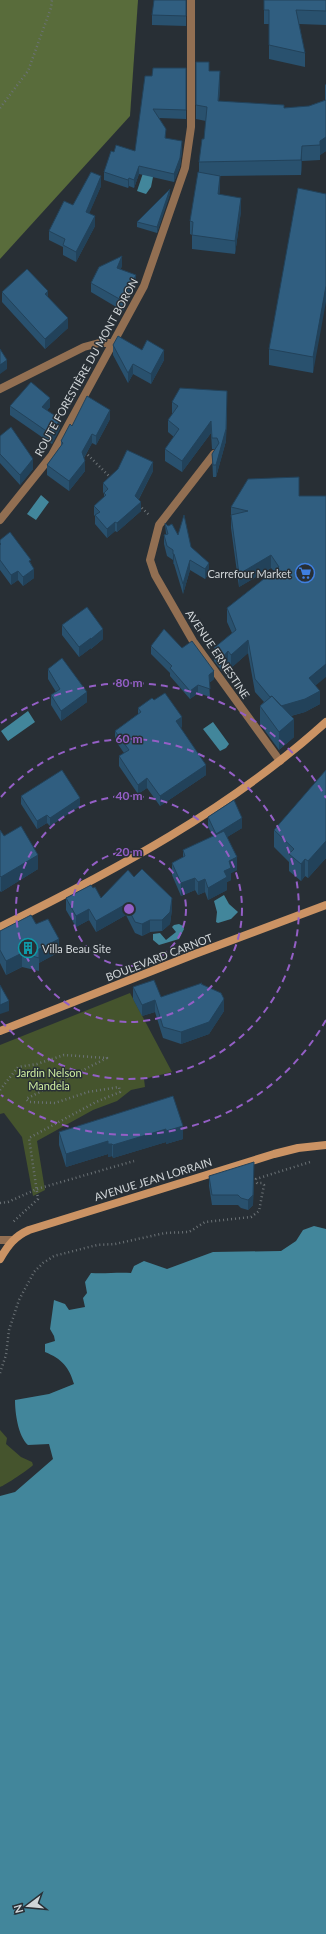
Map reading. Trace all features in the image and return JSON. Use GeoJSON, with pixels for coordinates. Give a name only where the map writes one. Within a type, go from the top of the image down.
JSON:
{"type":"FeatureCollection","features":[{"type":"Feature","properties":{"kind":"street","name":"ROUTE FORESTIÈRE DU MONT BORON"},"geometry":{"type":"LineString","coordinates":[[0,520],[52,455],[144,286],[185,168],[191,127],[191,0]]}},
{"type":"Feature","properties":{"kind":"street"},"geometry":{"type":"LineString","coordinates":[[0,389],[84,347],[99,343],[113,343]]}},
{"type":"Feature","properties":{"kind":"street","name":"AVENUE ERNESTINE"},"geometry":{"type":"LineString","coordinates":[[214,454],[159,525],[150,560],[154,575],[193,641],[280,761]]}},
{"type":"Feature","properties":{"kind":"street"},"geometry":{"type":"LineString","coordinates":[[0,927],[111,870],[242,790],[280,761],[326,722]]}},
{"type":"Feature","properties":{"kind":"street","name":"BOULEVARD CARNOT"},"geometry":{"type":"LineString","coordinates":[[0,1031],[195,954],[326,905]]}},
{"type":"Feature","properties":{"kind":"street","name":"AVENUE JEAN LORRAIN"},"geometry":{"type":"LineString","coordinates":[[0,1259],[12,1240],[20,1234],[68,1217],[274,1154],[298,1148],[326,1145]]}},
{"type":"Feature","properties":{"kind":"street"},"geometry":{"type":"LineString","coordinates":[[0,1240],[12,1240]]}},
{"type":"Feature","properties":{"kind":"path"},"geometry":{"type":"LineString","coordinates":[[0,108],[28,71],[51,8],[52,0]]}},
{"type":"Feature","properties":{"kind":"path"},"geometry":{"type":"LineString","coordinates":[[81,448],[115,481]]}},
{"type":"Feature","properties":{"kind":"path"},"geometry":{"type":"LineString","coordinates":[[137,503],[159,525]]}},
{"type":"Feature","properties":{"kind":"path"},"geometry":{"type":"LineString","coordinates":[[0,1090],[18,1067],[37,1064],[64,1055],[107,1058],[26,1099],[29,1102],[55,1103],[88,1092],[119,1087],[120,1089],[120,1092],[96,1102],[29,1138],[38,1199],[13,1222],[20,1234]]}},
{"type":"Feature","properties":{"kind":"path"},"geometry":{"type":"LineString","coordinates":[[0,1373],[6,1355],[9,1330],[19,1300],[34,1272],[54,1256],[97,1245],[115,1244],[165,1233],[189,1232],[205,1222],[251,1217],[259,1211],[264,1185],[262,1183],[257,1183],[256,1179],[317,1159]]}},
{"type":"Feature","properties":{"kind":"path"},"geometry":{"type":"LineString","coordinates":[[0,1203],[8,1202],[37,1189],[134,1161]]}},
{"type":"Feature","properties":{"kind":"green space"},"geometry":{"type":"Polygon","coordinates":[[[0,0],[138,0],[130,116],[0,259],[0,0]]]}},
{"type":"Feature","properties":{"kind":"green space","name":"Jardin Nelson Mandela"},"geometry":{"type":"Polygon","coordinates":[[[130,993],[172,1072],[144,1079],[145,1087],[131,1090],[117,1101],[93,1110],[37,1141],[45,1190],[33,1196],[22,1137],[4,1113],[0,1114],[0,1045],[130,993]]]}},
{"type":"Feature","properties":{"kind":"green space"},"geometry":{"type":"Polygon","coordinates":[[[0,1430],[7,1438],[6,1444],[21,1457],[32,1462],[33,1465],[7,1484],[0,1487],[0,1430]]]}},
{"type":"Feature","properties":{"kind":"water"},"geometry":{"type":"Polygon","coordinates":[[[144,170],[153,177],[151,187],[146,194],[137,191],[144,170]]]}},
{"type":"Feature","properties":{"kind":"water"},"geometry":{"type":"Polygon","coordinates":[[[41,495],[49,502],[36,520],[27,514],[41,495]]]}},
{"type":"Feature","properties":{"kind":"water"},"geometry":{"type":"Polygon","coordinates":[[[28,711],[35,722],[8,741],[1,731],[28,711]]]}},
{"type":"Feature","properties":{"kind":"water"},"geometry":{"type":"Polygon","coordinates":[[[213,722],[229,744],[226,748],[220,751],[203,729],[213,722]]]}},
{"type":"Feature","properties":{"kind":"water"},"geometry":{"type":"Polygon","coordinates":[[[224,895],[229,904],[238,912],[231,919],[218,923],[216,922],[217,912],[214,901],[224,895]]]}},
{"type":"Feature","properties":{"kind":"water"},"geometry":{"type":"Polygon","coordinates":[[[179,924],[183,926],[184,929],[179,939],[159,945],[153,940],[153,934],[160,933],[166,940],[176,932],[172,927],[179,924]]]}},
{"type":"Feature","properties":{"kind":"water"},"geometry":{"type":"Polygon","coordinates":[[[314,1226],[326,1229],[326,1934],[0,1934],[0,1496],[15,1492],[53,1459],[49,1444],[28,1445],[25,1441],[19,1430],[15,1400],[49,1394],[74,1384],[70,1373],[64,1364],[45,1352],[45,1344],[55,1341],[50,1329],[54,1300],[65,1304],[69,1310],[85,1307],[83,1298],[87,1293],[85,1282],[91,1273],[131,1273],[134,1266],[144,1261],[167,1269],[213,1252],[281,1251],[296,1241],[303,1230],[314,1226]]]}},
{"type":"Feature","properties":{"kind":"building"},"geometry":{"type":"Polygon","coordinates":[[[154,0],[186,0],[186,16],[152,15],[154,0]]]}},
{"type":"Feature","properties":{"kind":"building"},"geometry":{"type":"Polygon","coordinates":[[[264,0],[326,0],[326,11],[296,10],[305,53],[269,45],[269,10],[264,10],[264,0]]]}},
{"type":"Feature","properties":{"kind":"building"},"geometry":{"type":"Polygon","coordinates":[[[196,62],[209,62],[209,71],[220,71],[218,101],[284,105],[284,108],[309,106],[326,100],[326,137],[320,141],[320,145],[302,146],[301,160],[199,162],[202,139],[204,139],[207,107],[196,105],[196,62]]]}},
{"type":"Feature","properties":{"kind":"building"},"geometry":{"type":"Polygon","coordinates":[[[153,68],[186,68],[186,110],[153,109],[166,129],[165,138],[182,141],[180,158],[174,174],[139,166],[134,180],[129,178],[128,180],[104,172],[111,151],[114,152],[116,145],[135,151],[145,76],[152,76],[153,68]]]}},
{"type":"Feature","properties":{"kind":"building"},"geometry":{"type":"Polygon","coordinates":[[[91,172],[101,176],[86,212],[95,216],[76,252],[63,245],[65,239],[49,231],[64,201],[73,205],[91,172]]]}},
{"type":"Feature","properties":{"kind":"building"},"geometry":{"type":"Polygon","coordinates":[[[198,172],[220,176],[218,194],[241,198],[235,241],[192,235],[193,222],[190,221],[198,172]]]}},
{"type":"Feature","properties":{"kind":"building"},"geometry":{"type":"Polygon","coordinates":[[[298,188],[326,194],[326,286],[313,357],[269,349],[298,188]]]}},
{"type":"Feature","properties":{"kind":"building"},"geometry":{"type":"Polygon","coordinates":[[[170,189],[157,227],[137,222],[170,189]]]}},
{"type":"Feature","properties":{"kind":"building"},"geometry":{"type":"Polygon","coordinates":[[[122,256],[117,268],[136,275],[123,301],[91,283],[99,267],[122,256]]]}},
{"type":"Feature","properties":{"kind":"building"},"geometry":{"type":"Polygon","coordinates":[[[27,269],[48,291],[45,294],[68,318],[45,339],[2,292],[27,269]]]}},
{"type":"Feature","properties":{"kind":"building"},"geometry":{"type":"Polygon","coordinates":[[[118,336],[142,350],[147,340],[164,350],[151,374],[133,364],[128,373],[113,345],[118,336]]]}},
{"type":"Feature","properties":{"kind":"building"},"geometry":{"type":"Polygon","coordinates":[[[0,349],[7,360],[0,365],[0,349]]]}},
{"type":"Feature","properties":{"kind":"building"},"geometry":{"type":"Polygon","coordinates":[[[31,382],[50,398],[42,407],[60,419],[52,435],[10,406],[31,382]]]}},
{"type":"Feature","properties":{"kind":"building"},"geometry":{"type":"Polygon","coordinates":[[[180,388],[227,391],[226,429],[216,465],[213,465],[212,454],[219,443],[217,438],[212,438],[211,421],[182,461],[165,449],[179,429],[168,420],[178,406],[172,402],[180,388]]]}},
{"type":"Feature","properties":{"kind":"building"},"geometry":{"type":"Polygon","coordinates":[[[87,396],[110,410],[96,436],[92,434],[82,452],[85,461],[69,481],[47,465],[63,443],[61,441],[70,424],[72,426],[87,396]]]}},
{"type":"Feature","properties":{"kind":"building"},"geometry":{"type":"Polygon","coordinates":[[[11,427],[33,459],[20,475],[0,454],[0,436],[11,427]]]}},
{"type":"Feature","properties":{"kind":"building"},"geometry":{"type":"Polygon","coordinates":[[[127,450],[153,462],[135,496],[141,502],[117,523],[115,522],[107,529],[95,515],[100,512],[94,506],[106,495],[104,493],[108,489],[103,483],[118,469],[127,450]]]}},
{"type":"Feature","properties":{"kind":"building"},"geometry":{"type":"Polygon","coordinates":[[[299,477],[299,496],[326,496],[326,664],[309,678],[320,691],[305,699],[281,706],[272,696],[270,697],[255,679],[248,640],[231,655],[228,651],[222,658],[214,648],[236,630],[227,608],[279,567],[271,555],[239,574],[231,515],[248,511],[231,507],[248,479],[299,477]]]}},
{"type":"Feature","properties":{"kind":"building"},"geometry":{"type":"Polygon","coordinates":[[[184,515],[191,547],[209,563],[205,569],[190,560],[183,584],[173,550],[167,546],[164,535],[168,534],[165,523],[168,526],[172,524],[178,535],[184,515]]]}},
{"type":"Feature","properties":{"kind":"building"},"geometry":{"type":"Polygon","coordinates":[[[10,532],[31,560],[29,561],[34,569],[23,577],[18,571],[11,575],[0,560],[0,540],[10,532]]]}},
{"type":"Feature","properties":{"kind":"building"},"geometry":{"type":"Polygon","coordinates":[[[87,607],[103,629],[79,647],[62,625],[87,607]]]}},
{"type":"Feature","properties":{"kind":"building"},"geometry":{"type":"Polygon","coordinates":[[[164,629],[182,648],[192,641],[214,671],[209,675],[210,689],[198,685],[190,691],[170,668],[172,666],[151,646],[164,629]]]}},
{"type":"Feature","properties":{"kind":"building"},"geometry":{"type":"Polygon","coordinates":[[[62,658],[87,692],[61,711],[51,695],[60,689],[48,669],[62,658]]]}},
{"type":"Feature","properties":{"kind":"building"},"geometry":{"type":"Polygon","coordinates":[[[165,693],[182,717],[176,721],[206,765],[160,796],[147,778],[138,785],[119,756],[129,750],[115,731],[141,712],[138,708],[152,698],[154,700],[165,693]]]}},
{"type":"Feature","properties":{"kind":"building"},"geometry":{"type":"Polygon","coordinates":[[[272,696],[294,719],[279,732],[260,706],[272,696]]]}},
{"type":"Feature","properties":{"kind":"building"},"geometry":{"type":"Polygon","coordinates":[[[62,770],[80,798],[50,818],[47,815],[37,821],[21,796],[62,770]]]}},
{"type":"Feature","properties":{"kind":"building"},"geometry":{"type":"Polygon","coordinates":[[[326,770],[326,841],[308,861],[305,859],[301,864],[289,854],[294,849],[274,830],[326,770]]]}},
{"type":"Feature","properties":{"kind":"building"},"geometry":{"type":"Polygon","coordinates":[[[234,800],[242,818],[216,834],[208,817],[234,800]]]}},
{"type":"Feature","properties":{"kind":"building"},"geometry":{"type":"Polygon","coordinates":[[[21,826],[38,855],[1,877],[0,830],[4,836],[21,826]]]}},
{"type":"Feature","properties":{"kind":"building"},"geometry":{"type":"Polygon","coordinates":[[[224,831],[237,857],[229,861],[231,868],[224,871],[227,877],[208,888],[205,879],[198,882],[195,878],[181,883],[172,863],[185,856],[183,850],[224,831]]]}},
{"type":"Feature","properties":{"kind":"building"},"geometry":{"type":"Polygon","coordinates":[[[142,869],[172,898],[170,912],[162,920],[150,920],[142,924],[135,922],[126,904],[96,921],[89,909],[76,916],[66,898],[91,885],[93,888],[95,887],[101,898],[128,870],[134,877],[142,869]]]}},
{"type":"Feature","properties":{"kind":"building"},"geometry":{"type":"Polygon","coordinates":[[[31,915],[36,924],[48,919],[59,939],[39,949],[39,958],[22,953],[6,961],[0,950],[0,931],[31,915]]]}},
{"type":"Feature","properties":{"kind":"building"},"geometry":{"type":"Polygon","coordinates":[[[154,980],[161,997],[202,983],[201,984],[221,993],[224,999],[209,1022],[181,1032],[163,1027],[155,1000],[142,1005],[133,987],[154,980]]]}},
{"type":"Feature","properties":{"kind":"building"},"geometry":{"type":"Polygon","coordinates":[[[0,985],[9,1001],[0,1005],[0,985]]]}},
{"type":"Feature","properties":{"kind":"building"},"geometry":{"type":"Polygon","coordinates":[[[173,1096],[183,1126],[166,1131],[166,1129],[113,1145],[108,1144],[108,1141],[66,1154],[59,1132],[173,1096]]]}},
{"type":"Feature","properties":{"kind":"building"},"geometry":{"type":"Polygon","coordinates":[[[254,1162],[253,1195],[248,1200],[241,1198],[238,1195],[212,1195],[209,1176],[254,1162]]]}},
{"type":"Feature","properties":{"kind":"place","name":"Carrefour Market"},"geometry":{"type":"Point","coordinates":[305,573]}},
{"type":"Feature","properties":{"kind":"place","name":"Villa Beau Site"},"geometry":{"type":"Point","coordinates":[28,948]}}]}
